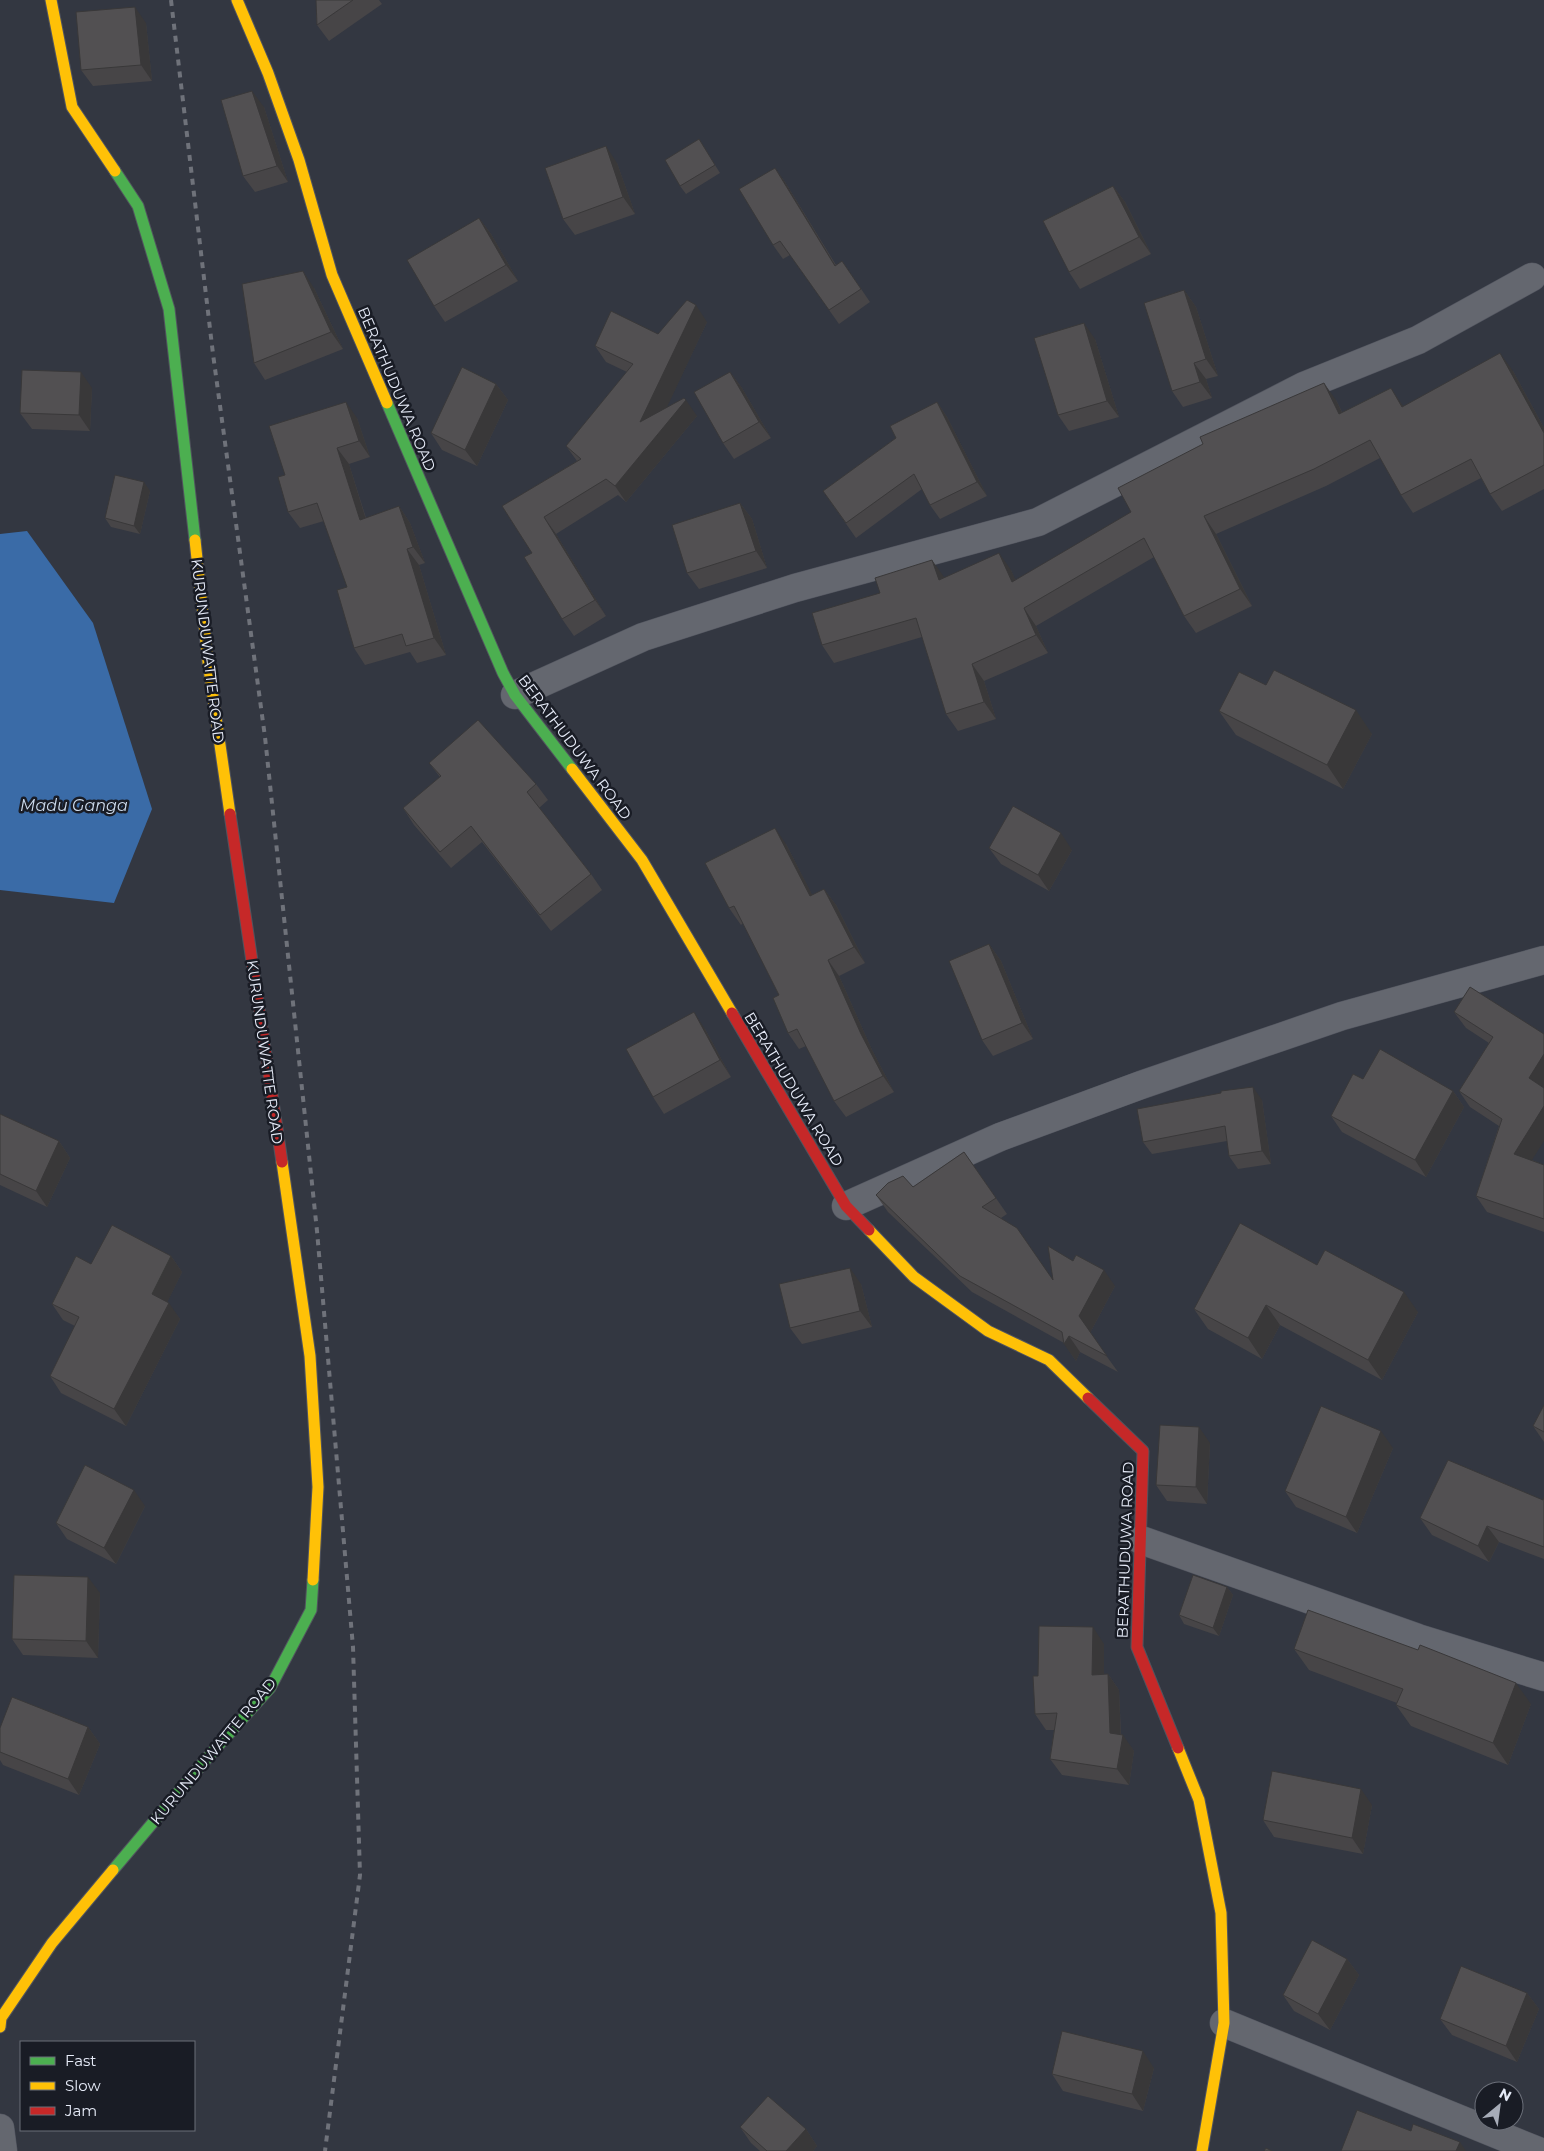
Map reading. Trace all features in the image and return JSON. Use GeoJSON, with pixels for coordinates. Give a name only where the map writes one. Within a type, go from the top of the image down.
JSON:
{"type":"FeatureCollection","features":[{"type":"Feature","properties":{"kind":"street","name":"KURUNDUWATTE ROAD"},"geometry":{"type":"LineString","coordinates":[[0,2027],[1,2018],[52,1943],[209,1756],[270,1688],[311,1610],[318,1486],[310,1356],[208,662],[169,308],[138,206],[72,107],[51,0]]}},
{"type":"Feature","properties":{"kind":"street","name":"BERATHUDUWA ROAD"},"geometry":{"type":"LineString","coordinates":[[237,0],[268,73],[299,160],[332,275],[503,673],[515,695],[642,860],[846,1206],[914,1277],[988,1331],[1049,1360],[1143,1451],[1137,1647],[1199,1800],[1221,1914],[1224,2023],[1202,2151]]}},
{"type":"Feature","properties":{"kind":"street"},"geometry":{"type":"LineString","coordinates":[[515,695],[643,637],[795,588],[1038,522],[1304,386],[1418,340],[1532,277]]}},
{"type":"Feature","properties":{"kind":"street"},"geometry":{"type":"LineString","coordinates":[[846,1206],[1000,1137],[1141,1085],[1342,1016],[1544,960]]}},
{"type":"Feature","properties":{"kind":"street"},"geometry":{"type":"LineString","coordinates":[[1141,1540],[1418,1638],[1544,1677]]}},
{"type":"Feature","properties":{"kind":"street"},"geometry":{"type":"LineString","coordinates":[[1224,2023],[1538,2151]]}},
{"type":"Feature","properties":{"kind":"street"},"geometry":{"type":"LineString","coordinates":[[0,2128],[3,2151]]}},
{"type":"Feature","properties":{"kind":"water","name":"Madu Ganga"},"geometry":{"type":"Polygon","coordinates":[[[27,531],[93,623],[152,809],[114,903],[0,890],[0,534],[27,531]]]}},
{"type":"Feature","properties":{"kind":"building"},"geometry":{"type":"Polygon","coordinates":[[[316,0],[353,0],[317,25],[316,0]]]}},
{"type":"Feature","properties":{"kind":"building"},"geometry":{"type":"Polygon","coordinates":[[[135,7],[141,65],[81,70],[76,12],[135,7]]]}},
{"type":"Feature","properties":{"kind":"building"},"geometry":{"type":"Polygon","coordinates":[[[252,91],[277,166],[243,176],[221,100],[252,91]]]}},
{"type":"Feature","properties":{"kind":"building"},"geometry":{"type":"Polygon","coordinates":[[[699,139],[715,165],[680,186],[665,160],[699,139]]]}},
{"type":"Feature","properties":{"kind":"building"},"geometry":{"type":"Polygon","coordinates":[[[606,146],[623,197],[563,219],[545,168],[606,146]]]}},
{"type":"Feature","properties":{"kind":"building"},"geometry":{"type":"Polygon","coordinates":[[[775,168],[835,266],[842,261],[861,289],[829,310],[780,241],[773,245],[739,189],[775,168]]]}},
{"type":"Feature","properties":{"kind":"building"},"geometry":{"type":"Polygon","coordinates":[[[1113,186],[1139,237],[1069,272],[1043,221],[1113,186]]]}},
{"type":"Feature","properties":{"kind":"building"},"geometry":{"type":"Polygon","coordinates":[[[479,218],[506,265],[434,306],[407,260],[479,218]]]}},
{"type":"Feature","properties":{"kind":"building"},"geometry":{"type":"Polygon","coordinates":[[[303,271],[331,332],[254,363],[242,284],[303,271]]]}},
{"type":"Feature","properties":{"kind":"building"},"geometry":{"type":"Polygon","coordinates":[[[1184,290],[1206,359],[1194,363],[1200,382],[1172,391],[1144,303],[1184,290]]]}},
{"type":"Feature","properties":{"kind":"building"},"geometry":{"type":"Polygon","coordinates":[[[687,300],[696,305],[640,422],[684,398],[686,400],[615,486],[606,479],[544,517],[595,600],[562,619],[524,557],[532,553],[502,506],[581,459],[566,446],[633,364],[595,346],[611,311],[658,334],[687,300]]]}},
{"type":"Feature","properties":{"kind":"building"},"geometry":{"type":"Polygon","coordinates":[[[1084,323],[1107,401],[1058,415],[1034,338],[1084,323]]]}},
{"type":"Feature","properties":{"kind":"building"},"geometry":{"type":"Polygon","coordinates":[[[1500,353],[1544,433],[1544,465],[1490,494],[1471,459],[1401,495],[1370,440],[1314,469],[1204,516],[1240,589],[1184,616],[1144,538],[1024,608],[1036,635],[972,664],[984,702],[946,714],[916,618],[822,645],[812,613],[880,593],[875,578],[932,560],[939,580],[999,553],[1012,582],[1131,512],[1118,488],[1203,444],[1200,437],[1324,383],[1339,414],[1391,388],[1402,407],[1500,353]]]}},
{"type":"Feature","properties":{"kind":"building"},"geometry":{"type":"Polygon","coordinates":[[[462,367],[496,384],[465,450],[431,433],[462,367]]]}},
{"type":"Feature","properties":{"kind":"building"},"geometry":{"type":"Polygon","coordinates":[[[22,370],[81,372],[79,415],[20,413],[22,370]]]}},
{"type":"Feature","properties":{"kind":"building"},"geometry":{"type":"Polygon","coordinates":[[[730,372],[759,422],[723,443],[694,392],[730,372]]]}},
{"type":"Feature","properties":{"kind":"building"},"geometry":{"type":"Polygon","coordinates":[[[346,402],[359,441],[337,448],[360,520],[399,506],[413,547],[407,549],[434,638],[406,646],[402,634],[354,648],[337,590],[347,587],[317,503],[288,512],[278,477],[285,475],[269,426],[346,402]]]}},
{"type":"Feature","properties":{"kind":"building"},"geometry":{"type":"Polygon","coordinates":[[[937,402],[977,482],[930,505],[914,474],[846,523],[823,491],[896,438],[890,426],[937,402]]]}},
{"type":"Feature","properties":{"kind":"building"},"geometry":{"type":"Polygon","coordinates":[[[115,475],[144,482],[134,526],[105,518],[115,475]]]}},
{"type":"Feature","properties":{"kind":"building"},"geometry":{"type":"Polygon","coordinates":[[[740,503],[756,551],[687,573],[672,525],[740,503]]]}},
{"type":"Feature","properties":{"kind":"building"},"geometry":{"type":"Polygon","coordinates":[[[1274,670],[1356,710],[1327,765],[1219,711],[1239,672],[1266,685],[1274,670]]]}},
{"type":"Feature","properties":{"kind":"building"},"geometry":{"type":"Polygon","coordinates":[[[478,720],[536,784],[527,792],[591,874],[540,915],[471,826],[440,852],[403,808],[441,776],[429,763],[478,720]]]}},
{"type":"Feature","properties":{"kind":"building"},"geometry":{"type":"Polygon","coordinates":[[[1013,806],[1061,833],[1038,875],[989,848],[1013,806]]]}},
{"type":"Feature","properties":{"kind":"building"},"geometry":{"type":"Polygon","coordinates":[[[775,828],[810,896],[824,889],[854,947],[828,960],[861,1034],[883,1076],[834,1101],[797,1029],[788,1033],[773,998],[779,995],[734,906],[729,908],[705,863],[775,828]]]}},
{"type":"Feature","properties":{"kind":"building"},"geometry":{"type":"Polygon","coordinates":[[[989,944],[1022,1023],[982,1040],[949,961],[989,944]]]}},
{"type":"Feature","properties":{"kind":"building"},"geometry":{"type":"Polygon","coordinates":[[[1470,987],[1544,1034],[1544,1054],[1529,1078],[1544,1088],[1544,1106],[1514,1154],[1544,1165],[1544,1219],[1476,1196],[1502,1119],[1459,1091],[1493,1037],[1454,1012],[1470,987]]]}},
{"type":"Feature","properties":{"kind":"building"},"geometry":{"type":"Polygon","coordinates":[[[694,1012],[720,1060],[653,1097],[626,1049],[694,1012]]]}},
{"type":"Feature","properties":{"kind":"building"},"geometry":{"type":"Polygon","coordinates":[[[1380,1049],[1453,1091],[1415,1160],[1331,1116],[1353,1074],[1363,1079],[1380,1049]]]}},
{"type":"Feature","properties":{"kind":"building"},"geometry":{"type":"Polygon","coordinates":[[[1253,1087],[1262,1151],[1229,1156],[1225,1126],[1143,1142],[1137,1109],[1221,1093],[1221,1091],[1253,1087]]]}},
{"type":"Feature","properties":{"kind":"building"},"geometry":{"type":"Polygon","coordinates":[[[0,1114],[59,1141],[36,1191],[0,1174],[0,1114]]]}},
{"type":"Feature","properties":{"kind":"building"},"geometry":{"type":"Polygon","coordinates":[[[964,1152],[996,1198],[982,1207],[1017,1228],[1053,1280],[1048,1246],[1073,1261],[1076,1255],[1104,1270],[1079,1316],[1107,1356],[1069,1336],[1064,1344],[1062,1332],[960,1276],[876,1195],[888,1183],[903,1176],[913,1187],[964,1152]]]}},
{"type":"Feature","properties":{"kind":"building"},"geometry":{"type":"Polygon","coordinates":[[[1240,1223],[1317,1265],[1325,1250],[1404,1292],[1368,1360],[1266,1305],[1248,1338],[1194,1309],[1240,1223]]]}},
{"type":"Feature","properties":{"kind":"building"},"geometry":{"type":"Polygon","coordinates":[[[112,1225],[171,1256],[152,1294],[169,1303],[114,1409],[50,1376],[79,1317],[52,1304],[76,1256],[91,1264],[112,1225]]]}},
{"type":"Feature","properties":{"kind":"building"},"geometry":{"type":"Polygon","coordinates":[[[850,1268],[860,1311],[790,1328],[779,1284],[850,1268]]]}},
{"type":"Feature","properties":{"kind":"building"},"geometry":{"type":"Polygon","coordinates":[[[1544,1405],[1544,1432],[1533,1426],[1544,1405]]]}},
{"type":"Feature","properties":{"kind":"building"},"geometry":{"type":"Polygon","coordinates":[[[1321,1406],[1381,1431],[1346,1517],[1285,1491],[1321,1406]]]}},
{"type":"Feature","properties":{"kind":"building"},"geometry":{"type":"Polygon","coordinates":[[[1160,1425],[1199,1427],[1196,1487],[1156,1485],[1160,1425]]]}},
{"type":"Feature","properties":{"kind":"building"},"geometry":{"type":"Polygon","coordinates":[[[1448,1460],[1543,1500],[1544,1497],[1544,1547],[1487,1526],[1478,1546],[1420,1518],[1448,1460]]]}},
{"type":"Feature","properties":{"kind":"building"},"geometry":{"type":"Polygon","coordinates":[[[85,1465],[134,1490],[104,1548],[56,1523],[85,1465]]]}},
{"type":"Feature","properties":{"kind":"building"},"geometry":{"type":"Polygon","coordinates":[[[14,1575],[88,1577],[86,1641],[12,1639],[14,1575]]]}},
{"type":"Feature","properties":{"kind":"building"},"geometry":{"type":"Polygon","coordinates":[[[1193,1575],[1227,1587],[1213,1628],[1179,1615],[1193,1575]]]}},
{"type":"Feature","properties":{"kind":"building"},"geometry":{"type":"Polygon","coordinates":[[[1308,1610],[1418,1650],[1420,1645],[1516,1683],[1493,1743],[1396,1705],[1403,1689],[1294,1649],[1308,1610]]]}},
{"type":"Feature","properties":{"kind":"building"},"geometry":{"type":"Polygon","coordinates":[[[1039,1626],[1093,1627],[1092,1675],[1108,1674],[1110,1733],[1123,1735],[1117,1769],[1050,1759],[1057,1713],[1035,1714],[1033,1676],[1038,1676],[1039,1626]]]}},
{"type":"Feature","properties":{"kind":"building"},"geometry":{"type":"Polygon","coordinates":[[[12,1697],[88,1727],[68,1779],[0,1752],[0,1728],[12,1697]]]}},
{"type":"Feature","properties":{"kind":"building"},"geometry":{"type":"Polygon","coordinates":[[[1272,1771],[1361,1789],[1352,1838],[1263,1820],[1272,1771]]]}},
{"type":"Feature","properties":{"kind":"building"},"geometry":{"type":"Polygon","coordinates":[[[1312,1940],[1347,1959],[1318,2014],[1283,1995],[1312,1940]]]}},
{"type":"Feature","properties":{"kind":"building"},"geometry":{"type":"Polygon","coordinates":[[[1461,1966],[1527,1993],[1506,2046],[1440,2019],[1461,1966]]]}},
{"type":"Feature","properties":{"kind":"building"},"geometry":{"type":"Polygon","coordinates":[[[1062,2031],[1143,2051],[1132,2094],[1052,2074],[1062,2031]]]}},
{"type":"Feature","properties":{"kind":"building"},"geometry":{"type":"Polygon","coordinates":[[[768,2096],[806,2129],[786,2151],[767,2151],[740,2127],[768,2096]]]}},
{"type":"Feature","properties":{"kind":"building"},"geometry":{"type":"Polygon","coordinates":[[[1357,2110],[1411,2131],[1413,2124],[1460,2142],[1456,2151],[1341,2151],[1357,2110]]]}},
{"type":"Feature","properties":{"kind":"railway"},"geometry":{"type":"LineString","coordinates":[[171,0],[213,354],[265,737],[317,1231],[353,1647],[360,1875],[325,2151]]}},
{"type":"Feature","properties":{"kind":"traffic: fast"},"geometry":{"type":"LineString","coordinates":[[115,171],[138,206],[169,309],[195,540]]}},
{"type":"Feature","properties":{"kind":"traffic: fast"},"geometry":{"type":"LineString","coordinates":[[387,403],[503,673],[515,695],[572,769]]}},
{"type":"Feature","properties":{"kind":"traffic: fast"},"geometry":{"type":"LineString","coordinates":[[113,1870],[209,1756],[270,1688],[311,1610],[313,1580]]}},
{"type":"Feature","properties":{"kind":"traffic: slow"},"geometry":{"type":"LineString","coordinates":[[51,0],[72,107],[115,171]]}},
{"type":"Feature","properties":{"kind":"traffic: slow"},"geometry":{"type":"LineString","coordinates":[[237,0],[268,73],[299,160],[332,275],[387,403]]}},
{"type":"Feature","properties":{"kind":"traffic: slow"},"geometry":{"type":"LineString","coordinates":[[195,540],[208,662],[230,814]]}},
{"type":"Feature","properties":{"kind":"traffic: slow"},"geometry":{"type":"LineString","coordinates":[[572,769],[642,860],[732,1013]]}},
{"type":"Feature","properties":{"kind":"traffic: slow"},"geometry":{"type":"LineString","coordinates":[[282,1162],[310,1356],[318,1487],[313,1580]]}},
{"type":"Feature","properties":{"kind":"traffic: slow"},"geometry":{"type":"LineString","coordinates":[[869,1230],[914,1277],[988,1331],[1049,1360],[1088,1398]]}},
{"type":"Feature","properties":{"kind":"traffic: slow"},"geometry":{"type":"LineString","coordinates":[[1178,1748],[1199,1800],[1221,1913],[1224,2023],[1202,2151]]}},
{"type":"Feature","properties":{"kind":"traffic: slow"},"geometry":{"type":"LineString","coordinates":[[0,2027],[1,2018],[52,1943],[113,1870]]}},
{"type":"Feature","properties":{"kind":"traffic: jam"},"geometry":{"type":"LineString","coordinates":[[230,814],[282,1162]]}},
{"type":"Feature","properties":{"kind":"traffic: jam"},"geometry":{"type":"LineString","coordinates":[[732,1013],[846,1206],[869,1230]]}},
{"type":"Feature","properties":{"kind":"traffic: jam"},"geometry":{"type":"LineString","coordinates":[[1088,1398],[1143,1451],[1137,1647],[1178,1748]]}}]}
